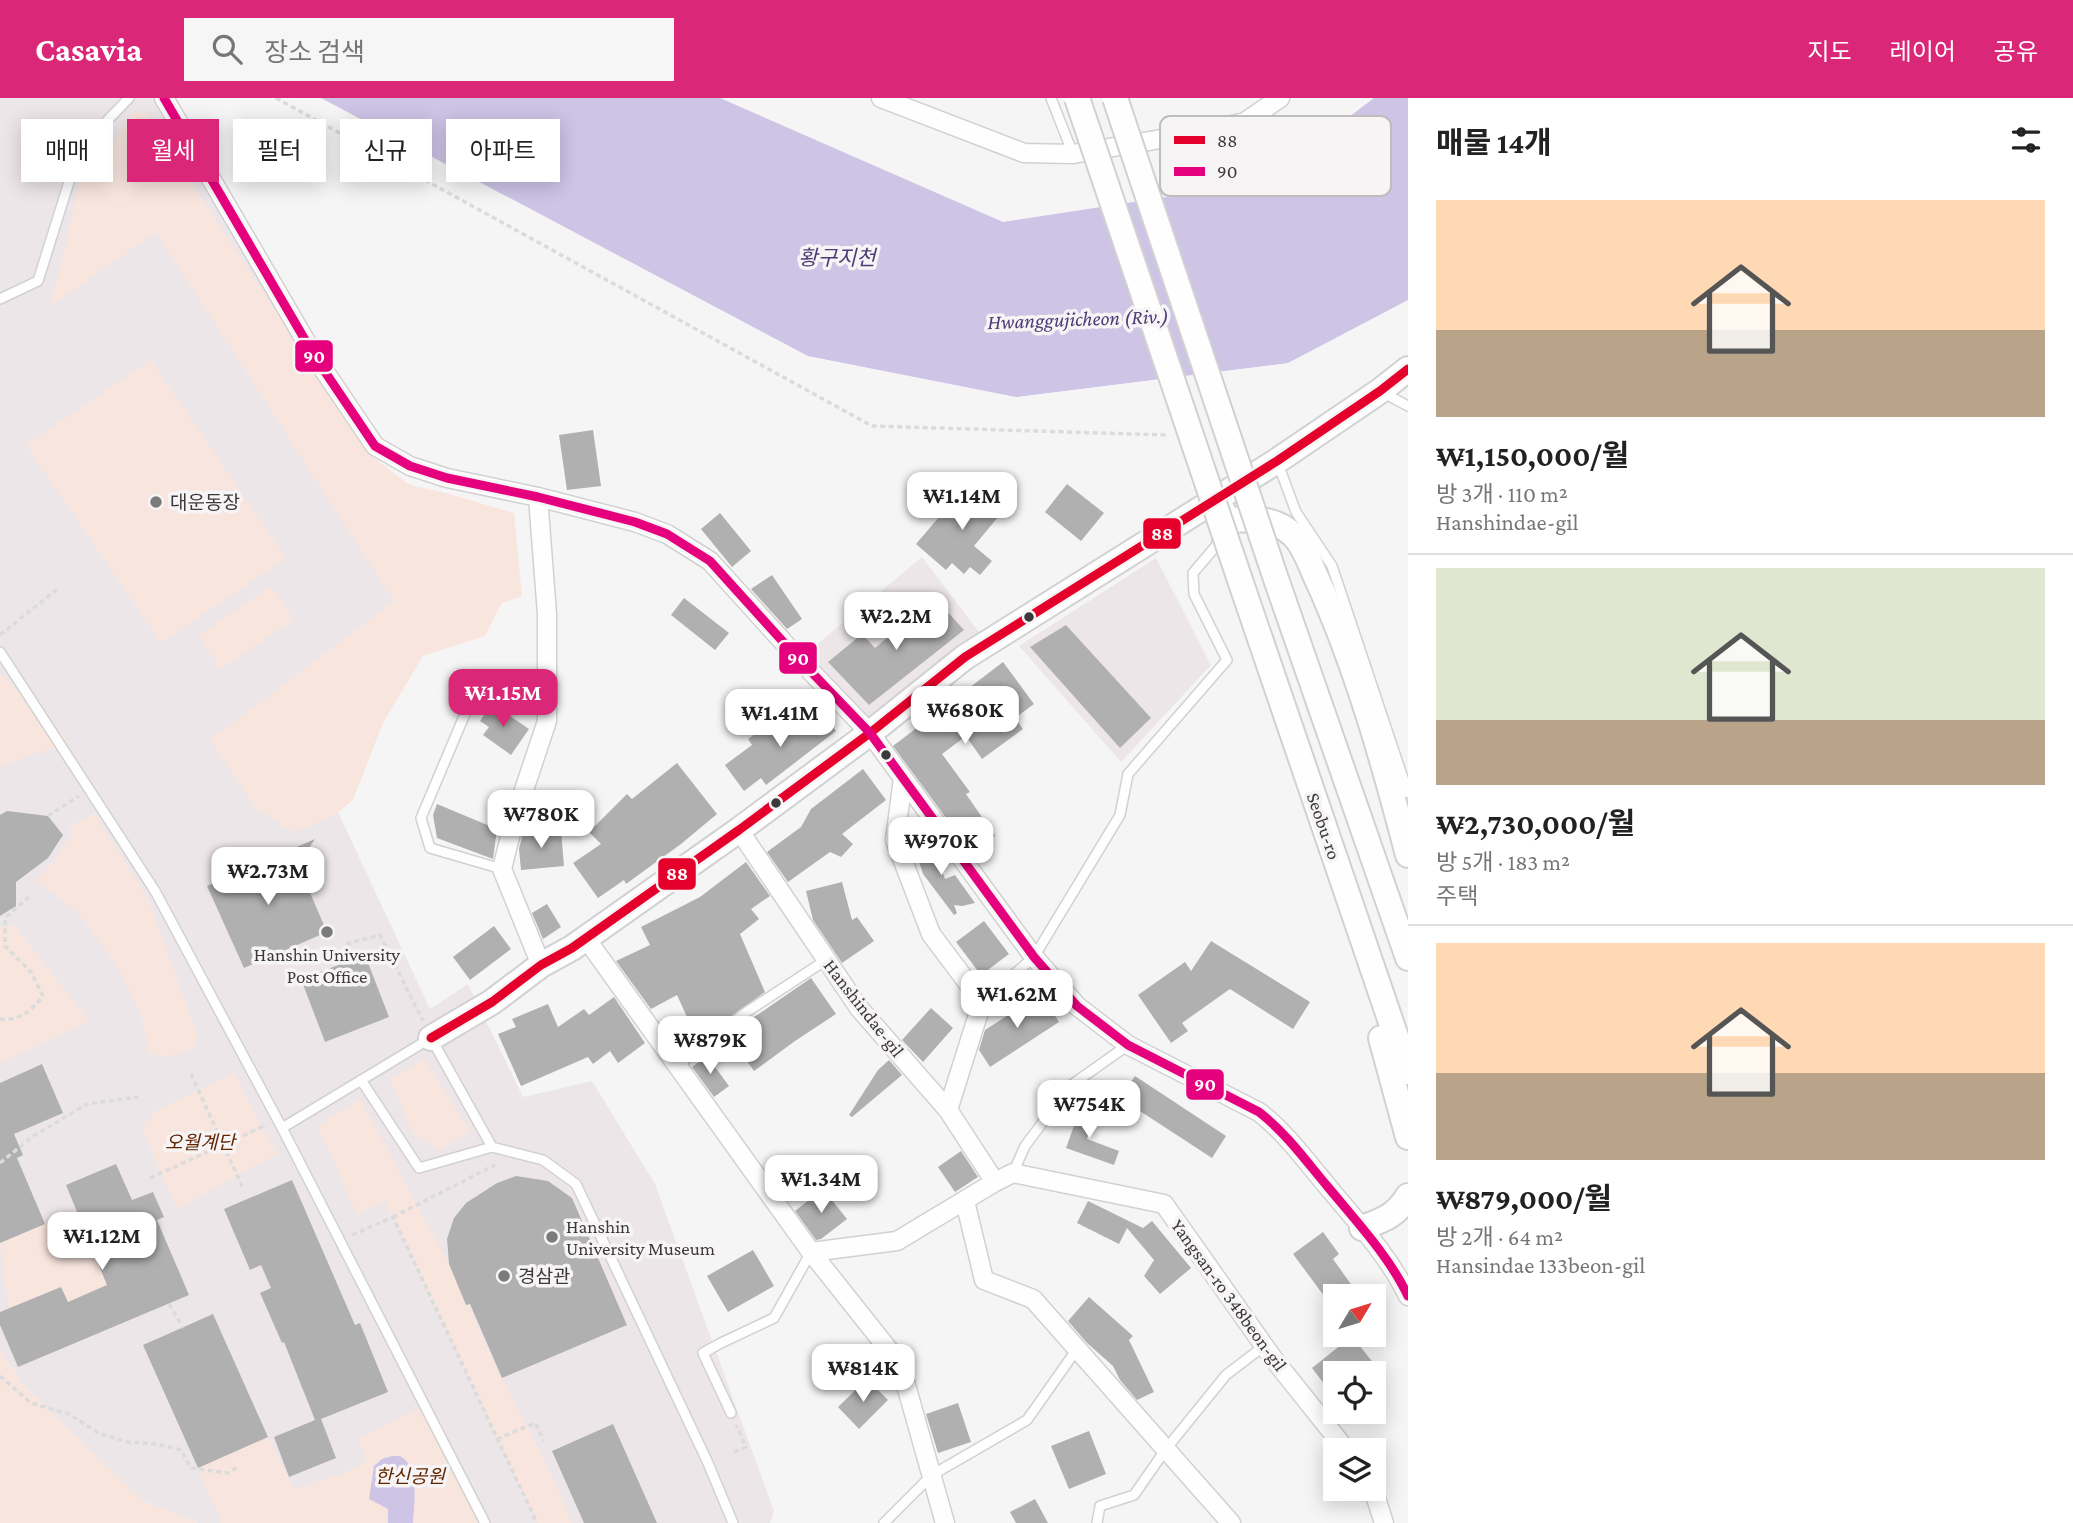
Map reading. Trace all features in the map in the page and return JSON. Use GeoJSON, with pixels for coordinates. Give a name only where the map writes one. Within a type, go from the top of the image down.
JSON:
{"type":"FeatureCollection","features":[{"type":"Feature","properties":{"kind":"main road","name":"Seobu-ro"},"geometry":{"type":"LineString","coordinates":[[1077,98],[1408,1072]]}},
{"type":"Feature","properties":{"kind":"main road","name":"Seobu-ro"},"geometry":{"type":"LineString","coordinates":[[1115,98],[1275,576],[1408,958]]}},
{"type":"Feature","properties":{"kind":"main road"},"geometry":{"type":"LineString","coordinates":[[431,1038],[492,1002],[541,965],[572,948],[739,831],[870,733],[965,657],[1277,461],[1408,369]]}},
{"type":"Feature","properties":{"kind":"main road"},"geometry":{"type":"LineString","coordinates":[[1213,500],[1228,520],[1261,518],[1286,529],[1296,537],[1327,602],[1382,755],[1408,855]]}},
{"type":"Feature","properties":{"kind":"main road"},"geometry":{"type":"LineString","coordinates":[[1335,857],[1408,1137]]}},
{"type":"Feature","properties":{"kind":"main road"},"geometry":{"type":"LineString","coordinates":[[1363,1228],[1400,1210],[1408,1196]]}},
{"type":"Feature","properties":{"kind":"street"},"geometry":{"type":"LineString","coordinates":[[164,98],[315,357],[375,446],[410,466],[447,478],[538,497],[635,522],[667,534],[710,561],[794,655],[870,733],[1034,957],[1077,1006],[1128,1045],[1259,1112],[1278,1127],[1363,1228],[1408,1296]]}},
{"type":"Feature","properties":{"kind":"street"},"geometry":{"type":"LineString","coordinates":[[881,98],[1024,153],[1073,154],[1160,139]]}},
{"type":"Feature","properties":{"kind":"street"},"geometry":{"type":"LineString","coordinates":[[1254,116],[1280,98]]}},
{"type":"Feature","properties":{"kind":"street"},"geometry":{"type":"LineString","coordinates":[[538,497],[547,614],[547,721],[515,817],[502,869],[541,965]]}},
{"type":"Feature","properties":{"kind":"street"},"geometry":{"type":"LineString","coordinates":[[903,778],[895,840],[932,934],[982,1002],[948,1110]]}},
{"type":"Feature","properties":{"kind":"street","name":"Hanshindae-gil"},"geometry":{"type":"LineString","coordinates":[[739,831],[859,1008],[948,1110],[995,1182]]}},
{"type":"Feature","properties":{"kind":"street"},"geometry":{"type":"LineString","coordinates":[[585,937],[811,1252],[900,1364],[945,1523]]}},
{"type":"Feature","properties":{"kind":"street"},"geometry":{"type":"LineString","coordinates":[[811,1252],[897,1241],[1013,1173]]}},
{"type":"Feature","properties":{"kind":"street","name":"Yangsan-ro 348beon-gil"},"geometry":{"type":"LineString","coordinates":[[1013,1173],[1164,1204],[1264,1346],[1337,1438]]}},
{"type":"Feature","properties":{"kind":"street"},"geometry":{"type":"LineString","coordinates":[[965,1201],[984,1280],[1033,1298],[1231,1523]]}},
{"type":"Feature","properties":{"kind":"street"},"geometry":{"type":"LineString","coordinates":[[1377,1501],[1384,1523]]}},
{"type":"Feature","properties":{"kind":"lane"},"geometry":{"type":"LineString","coordinates":[[0,299],[38,281],[79,150],[129,98]]}},
{"type":"Feature","properties":{"kind":"lane"},"geometry":{"type":"LineString","coordinates":[[1051,98],[1073,154]]}},
{"type":"Feature","properties":{"kind":"lane"},"geometry":{"type":"LineString","coordinates":[[1380,391],[1408,406]]}},
{"type":"Feature","properties":{"kind":"lane"},"geometry":{"type":"LineString","coordinates":[[1277,461],[1296,512],[1332,566],[1408,793]]}},
{"type":"Feature","properties":{"kind":"lane"},"geometry":{"type":"LineString","coordinates":[[982,1002],[1034,957],[1120,815],[1128,774],[1227,660],[1194,594],[1193,573],[1216,546],[1220,533],[1213,500]]}},
{"type":"Feature","properties":{"kind":"lane"},"geometry":{"type":"LineString","coordinates":[[0,652],[155,891],[280,1124],[485,1523]]}},
{"type":"Feature","properties":{"kind":"lane"},"geometry":{"type":"LineString","coordinates":[[466,714],[421,818],[430,848],[502,869]]}},
{"type":"Feature","properties":{"kind":"lane"},"geometry":{"type":"LineString","coordinates":[[677,1066],[745,1013],[826,960]]}},
{"type":"Feature","properties":{"kind":"lane"},"geometry":{"type":"LineString","coordinates":[[280,1124],[431,1038],[492,1147]]}},
{"type":"Feature","properties":{"kind":"lane"},"geometry":{"type":"LineString","coordinates":[[1013,1173],[1025,1146],[1070,1086],[1128,1045]]}},
{"type":"Feature","properties":{"kind":"lane"},"geometry":{"type":"LineString","coordinates":[[361,1080],[419,1168],[492,1147],[543,1160],[576,1184],[713,1474],[733,1523]]}},
{"type":"Feature","properties":{"kind":"lane"},"geometry":{"type":"LineString","coordinates":[[731,1413],[703,1353],[774,1318],[811,1252]]}},
{"type":"Feature","properties":{"kind":"lane"},"geometry":{"type":"LineString","coordinates":[[1097,1523],[1100,1506],[1133,1495],[1166,1449],[1226,1376],[1264,1346]]}},
{"type":"Feature","properties":{"kind":"lane"},"geometry":{"type":"LineString","coordinates":[[884,1523],[932,1475],[1027,1420],[1077,1349]]}},
{"type":"Feature","properties":{"kind":"path"},"geometry":{"type":"LineString","coordinates":[[276,98],[872,426],[1166,435]]}},
{"type":"Feature","properties":{"kind":"path"},"geometry":{"type":"LineString","coordinates":[[0,635],[61,587]]}},
{"type":"Feature","properties":{"kind":"path"},"geometry":{"type":"LineString","coordinates":[[48,816],[89,789]]}},
{"type":"Feature","properties":{"kind":"path"},"geometry":{"type":"LineString","coordinates":[[0,1019],[16,1018],[25,1014],[43,996],[31,972],[5,946],[5,918],[31,894]]}},
{"type":"Feature","properties":{"kind":"path"},"geometry":{"type":"LineString","coordinates":[[346,944],[380,935],[431,1038]]}},
{"type":"Feature","properties":{"kind":"path"},"geometry":{"type":"LineString","coordinates":[[191,1074],[242,1186]]}},
{"type":"Feature","properties":{"kind":"path"},"geometry":{"type":"LineString","coordinates":[[0,1163],[32,1137],[87,1104],[138,1097]]}},
{"type":"Feature","properties":{"kind":"path"},"geometry":{"type":"LineString","coordinates":[[150,1178],[280,1124]]}},
{"type":"Feature","properties":{"kind":"path"},"geometry":{"type":"LineString","coordinates":[[340,1240],[393,1217],[495,1165]]}},
{"type":"Feature","properties":{"kind":"path"},"geometry":{"type":"LineString","coordinates":[[393,1217],[537,1523]]}},
{"type":"Feature","properties":{"kind":"path"},"geometry":{"type":"LineString","coordinates":[[169,1304],[183,1328]]}},
{"type":"Feature","properties":{"kind":"path"},"geometry":{"type":"LineString","coordinates":[[0,1376],[31,1404],[69,1414],[100,1434],[128,1442],[158,1444],[181,1450],[191,1468],[229,1473],[239,1466]]}},
{"type":"Feature","properties":{"kind":"path"},"geometry":{"type":"LineString","coordinates":[[731,1413],[746,1447],[734,1452]]}},
{"type":"Feature","properties":{"kind":"path"},"geometry":{"type":"LineString","coordinates":[[497,1439],[535,1423],[544,1441]]}},
{"type":"Feature","properties":{"kind":"shaded area"},"geometry":{"type":"Polygon","coordinates":[[[0,98],[157,98],[170,119],[127,119],[127,182],[208,182],[369,448],[428,557],[338,812],[430,1009],[468,984],[523,1097],[592,1081],[655,1184],[774,1511],[770,1523],[198,1523],[143,1501],[22,1384],[0,1350],[0,98]]]}},
{"type":"Feature","properties":{"kind":"shaded area"},"geometry":{"type":"Polygon","coordinates":[[[922,557],[979,632],[865,723],[803,656],[922,557]]]}},
{"type":"Feature","properties":{"kind":"shaded area"},"geometry":{"type":"Polygon","coordinates":[[[1156,558],[1211,665],[1121,762],[1019,646],[1156,558]]]}},
{"type":"Feature","properties":{"kind":"green space"},"geometry":{"type":"Polygon","coordinates":[[[133,112],[146,113],[150,119],[129,119],[133,112]]]}},
{"type":"Feature","properties":{"kind":"green space"},"geometry":{"type":"Polygon","coordinates":[[[127,122],[127,182],[191,182],[370,455],[410,485],[514,513],[522,596],[502,603],[485,636],[423,656],[383,723],[353,800],[335,815],[293,832],[256,808],[210,740],[394,601],[156,232],[50,306],[79,182],[113,182],[113,145],[127,122]]]}},
{"type":"Feature","properties":{"kind":"green space","name":"대운동장"},"geometry":{"type":"Polygon","coordinates":[[[151,360],[286,558],[161,643],[26,445],[151,360]]]}},
{"type":"Feature","properties":{"kind":"green space"},"geometry":{"type":"Polygon","coordinates":[[[271,586],[294,619],[221,669],[198,636],[271,586]]]}},
{"type":"Feature","properties":{"kind":"green space"},"geometry":{"type":"Polygon","coordinates":[[[0,674],[69,742],[0,766],[0,674]]]}},
{"type":"Feature","properties":{"kind":"green space"},"geometry":{"type":"Polygon","coordinates":[[[94,813],[148,899],[198,1037],[195,1046],[184,1052],[168,1056],[149,1054],[142,1018],[121,971],[77,911],[36,880],[54,861],[71,836],[70,826],[94,813]]]}},
{"type":"Feature","properties":{"kind":"green space"},"geometry":{"type":"Polygon","coordinates":[[[14,925],[89,1021],[0,1063],[0,928],[14,925]]]}},
{"type":"Feature","properties":{"kind":"green space"},"geometry":{"type":"Polygon","coordinates":[[[424,1059],[470,1131],[439,1150],[413,1133],[390,1080],[424,1059]]]}},
{"type":"Feature","properties":{"kind":"green space","name":"오월계단"},"geometry":{"type":"Polygon","coordinates":[[[234,1073],[277,1154],[177,1209],[142,1129],[156,1110],[234,1073]]]}},
{"type":"Feature","properties":{"kind":"green space"},"geometry":{"type":"Polygon","coordinates":[[[360,1099],[452,1270],[502,1379],[541,1452],[572,1523],[537,1523],[385,1201],[357,1214],[318,1126],[360,1099]]]}},
{"type":"Feature","properties":{"kind":"green space"},"geometry":{"type":"Polygon","coordinates":[[[76,1211],[107,1285],[68,1302],[61,1287],[9,1309],[0,1243],[76,1211]]]}},
{"type":"Feature","properties":{"kind":"green space"},"geometry":{"type":"Polygon","coordinates":[[[0,1350],[22,1384],[143,1501],[198,1523],[0,1523],[0,1350]]]}},
{"type":"Feature","properties":{"kind":"green space","name":"한신공원"},"geometry":{"type":"Polygon","coordinates":[[[424,1405],[485,1523],[222,1523],[198,1468],[268,1437],[294,1489],[341,1474],[367,1461],[357,1439],[424,1405]]]}},
{"type":"Feature","properties":{"kind":"water","name":"황구지천"},"geometry":{"type":"Polygon","coordinates":[[[321,98],[720,98],[1003,222],[1172,196],[1391,196],[1391,116],[1350,116],[1374,98],[1408,98],[1408,300],[1288,363],[1016,397],[808,356],[480,182],[560,182],[560,119],[446,119],[446,164],[432,157],[432,119],[361,119],[321,98]]]}},
{"type":"Feature","properties":{"kind":"water"},"geometry":{"type":"Polygon","coordinates":[[[400,1456],[411,1469],[415,1496],[413,1523],[388,1523],[388,1509],[369,1499],[374,1466],[382,1459],[400,1456]]]}},
{"type":"Feature","properties":{"kind":"building"},"geometry":{"type":"Polygon","coordinates":[[[593,430],[601,486],[567,490],[559,435],[593,430]]]}},
{"type":"Feature","properties":{"kind":"building"},"geometry":{"type":"Polygon","coordinates":[[[969,482],[1003,511],[974,546],[992,561],[980,575],[970,567],[964,574],[952,563],[946,570],[916,544],[969,482]]]}},
{"type":"Feature","properties":{"kind":"building"},"geometry":{"type":"Polygon","coordinates":[[[1067,484],[1104,513],[1081,541],[1045,512],[1067,484]]]}},
{"type":"Feature","properties":{"kind":"building"},"geometry":{"type":"Polygon","coordinates":[[[720,513],[751,551],[732,567],[701,529],[720,513]]]}},
{"type":"Feature","properties":{"kind":"building"},"geometry":{"type":"Polygon","coordinates":[[[772,575],[802,619],[787,629],[751,589],[772,575]]]}},
{"type":"Feature","properties":{"kind":"building"},"geometry":{"type":"Polygon","coordinates":[[[684,598],[729,633],[715,650],[671,615],[684,598]]]}},
{"type":"Feature","properties":{"kind":"building"},"geometry":{"type":"Polygon","coordinates":[[[935,598],[964,630],[869,705],[828,662],[862,634],[875,648],[935,598]]]}},
{"type":"Feature","properties":{"kind":"building"},"geometry":{"type":"Polygon","coordinates":[[[1066,625],[1151,718],[1120,748],[1030,647],[1066,625]]]}},
{"type":"Feature","properties":{"kind":"building"},"geometry":{"type":"Polygon","coordinates":[[[1003,662],[1034,704],[1015,718],[1023,729],[982,759],[966,736],[942,754],[970,792],[966,794],[995,836],[972,853],[893,746],[1003,662]]]}},
{"type":"Feature","properties":{"kind":"building"},"geometry":{"type":"Polygon","coordinates":[[[492,704],[529,729],[511,755],[483,735],[489,727],[480,721],[492,704]]]}},
{"type":"Feature","properties":{"kind":"building"},"geometry":{"type":"Polygon","coordinates":[[[815,704],[836,731],[766,785],[761,778],[744,791],[725,765],[752,745],[748,739],[766,726],[774,736],[815,704]]]}},
{"type":"Feature","properties":{"kind":"building"},"geometry":{"type":"Polygon","coordinates":[[[677,763],[717,814],[626,884],[624,880],[598,898],[573,863],[601,844],[589,832],[627,794],[632,799],[677,763]]]}},
{"type":"Feature","properties":{"kind":"building"},"geometry":{"type":"Polygon","coordinates":[[[863,769],[886,800],[842,834],[853,844],[841,857],[830,852],[788,882],[767,852],[801,827],[811,809],[863,769]]]}},
{"type":"Feature","properties":{"kind":"building"},"geometry":{"type":"Polygon","coordinates":[[[437,804],[497,829],[493,859],[437,838],[433,815],[437,804]]]}},
{"type":"Feature","properties":{"kind":"building"},"geometry":{"type":"Polygon","coordinates":[[[7,811],[48,816],[63,835],[48,858],[16,882],[16,906],[0,916],[0,815],[7,811]]]}},
{"type":"Feature","properties":{"kind":"building"},"geometry":{"type":"Polygon","coordinates":[[[561,830],[564,866],[521,870],[519,849],[523,833],[561,830]]]}},
{"type":"Feature","properties":{"kind":"building"},"geometry":{"type":"Polygon","coordinates":[[[929,836],[945,879],[955,875],[975,903],[954,905],[957,913],[954,915],[923,874],[913,842],[929,836]]]}},
{"type":"Feature","properties":{"kind":"building"},"geometry":{"type":"Polygon","coordinates":[[[315,839],[298,865],[327,932],[244,968],[207,886],[315,839]]]}},
{"type":"Feature","properties":{"kind":"building"},"geometry":{"type":"Polygon","coordinates":[[[746,862],[770,896],[751,909],[759,919],[740,934],[765,992],[720,1024],[716,1019],[693,1030],[677,995],[651,1009],[616,961],[650,945],[641,927],[700,897],[746,862]]]}},
{"type":"Feature","properties":{"kind":"building"},"geometry":{"type":"Polygon","coordinates":[[[842,882],[852,920],[857,917],[874,941],[842,963],[813,920],[806,891],[842,882]]]}},
{"type":"Feature","properties":{"kind":"building"},"geometry":{"type":"Polygon","coordinates":[[[547,904],[561,927],[543,939],[532,913],[547,904]]]}},
{"type":"Feature","properties":{"kind":"building"},"geometry":{"type":"Polygon","coordinates":[[[984,921],[1009,954],[981,975],[956,942],[984,921]]]}},
{"type":"Feature","properties":{"kind":"building"},"geometry":{"type":"Polygon","coordinates":[[[494,926],[511,949],[470,980],[453,957],[494,926]]]}},
{"type":"Feature","properties":{"kind":"building"},"geometry":{"type":"Polygon","coordinates":[[[1211,941],[1310,1002],[1293,1029],[1230,989],[1182,1023],[1188,1031],[1171,1043],[1138,995],[1185,962],[1191,971],[1211,941]]]}},
{"type":"Feature","properties":{"kind":"building"},"geometry":{"type":"Polygon","coordinates":[[[365,955],[389,1017],[325,1042],[301,979],[365,955]]]}},
{"type":"Feature","properties":{"kind":"building"},"geometry":{"type":"Polygon","coordinates":[[[811,978],[836,1014],[754,1071],[728,1035],[811,978]]]}},
{"type":"Feature","properties":{"kind":"building"},"geometry":{"type":"Polygon","coordinates":[[[1041,994],[1059,1022],[990,1067],[979,1050],[985,1030],[1041,994]]]}},
{"type":"Feature","properties":{"kind":"building"},"geometry":{"type":"Polygon","coordinates":[[[614,997],[645,1043],[618,1063],[610,1051],[593,1064],[588,1057],[521,1086],[498,1034],[516,1027],[512,1019],[548,1004],[558,1027],[584,1009],[589,1015],[614,997]]]}},
{"type":"Feature","properties":{"kind":"building"},"geometry":{"type":"Polygon","coordinates":[[[931,1008],[953,1028],[923,1062],[902,1040],[931,1008]]]}},
{"type":"Feature","properties":{"kind":"building"},"geometry":{"type":"Polygon","coordinates":[[[707,1056],[729,1086],[714,1097],[692,1067],[707,1056]]]}},
{"type":"Feature","properties":{"kind":"building"},"geometry":{"type":"Polygon","coordinates":[[[889,1060],[902,1075],[852,1117],[849,1115],[878,1070],[889,1060]]]}},
{"type":"Feature","properties":{"kind":"building"},"geometry":{"type":"Polygon","coordinates":[[[42,1064],[63,1113],[14,1134],[23,1155],[17,1158],[45,1224],[0,1243],[0,1083],[42,1064]]]}},
{"type":"Feature","properties":{"kind":"building"},"geometry":{"type":"Polygon","coordinates":[[[1135,1076],[1226,1136],[1212,1158],[1120,1098],[1135,1076]]]}},
{"type":"Feature","properties":{"kind":"building"},"geometry":{"type":"Polygon","coordinates":[[[1080,1109],[1096,1114],[1087,1139],[1119,1151],[1114,1165],[1066,1148],[1080,1109]]]}},
{"type":"Feature","properties":{"kind":"building"},"geometry":{"type":"Polygon","coordinates":[[[961,1151],[978,1177],[955,1192],[938,1167],[961,1151]]]}},
{"type":"Feature","properties":{"kind":"building"},"geometry":{"type":"Polygon","coordinates":[[[116,1164],[132,1200],[153,1192],[164,1217],[157,1220],[189,1295],[18,1367],[0,1325],[0,1312],[61,1287],[68,1302],[107,1285],[66,1185],[116,1164]]]}},
{"type":"Feature","properties":{"kind":"building","name":"경삼관"},"geometry":{"type":"Polygon","coordinates":[[[516,1176],[548,1181],[572,1198],[627,1325],[502,1378],[470,1304],[466,1305],[449,1264],[447,1239],[454,1218],[466,1203],[497,1183],[516,1176]]]}},
{"type":"Feature","properties":{"kind":"building"},"geometry":{"type":"Polygon","coordinates":[[[292,1180],[355,1325],[360,1323],[388,1392],[321,1419],[336,1458],[289,1477],[274,1437],[315,1420],[284,1342],[282,1343],[260,1293],[271,1288],[261,1265],[250,1270],[224,1209],[292,1180]]]}},
{"type":"Feature","properties":{"kind":"building"},"geometry":{"type":"Polygon","coordinates":[[[823,1189],[847,1219],[816,1240],[795,1211],[823,1189]]]}},
{"type":"Feature","properties":{"kind":"building"},"geometry":{"type":"Polygon","coordinates":[[[1088,1201],[1143,1228],[1152,1221],[1191,1268],[1160,1294],[1144,1276],[1154,1260],[1127,1228],[1119,1244],[1077,1223],[1088,1201]]]}},
{"type":"Feature","properties":{"kind":"building"},"geometry":{"type":"Polygon","coordinates":[[[1323,1232],[1339,1254],[1333,1259],[1351,1284],[1323,1284],[1323,1295],[1293,1254],[1323,1232]]]}},
{"type":"Feature","properties":{"kind":"building"},"geometry":{"type":"Polygon","coordinates":[[[753,1250],[774,1286],[728,1312],[707,1276],[753,1250]]]}},
{"type":"Feature","properties":{"kind":"building"},"geometry":{"type":"Polygon","coordinates":[[[1089,1297],[1133,1336],[1129,1340],[1154,1392],[1137,1400],[1120,1380],[1113,1366],[1087,1343],[1068,1321],[1089,1297]]]}},
{"type":"Feature","properties":{"kind":"building"},"geometry":{"type":"Polygon","coordinates":[[[213,1314],[268,1437],[198,1468],[143,1345],[213,1314]]]}},
{"type":"Feature","properties":{"kind":"building"},"geometry":{"type":"Polygon","coordinates":[[[1337,1348],[1361,1348],[1372,1361],[1323,1361],[1323,1382],[1312,1368],[1337,1348]]]}},
{"type":"Feature","properties":{"kind":"building"},"geometry":{"type":"Polygon","coordinates":[[[867,1379],[888,1400],[859,1429],[838,1407],[867,1379]]]}},
{"type":"Feature","properties":{"kind":"building"},"geometry":{"type":"Polygon","coordinates":[[[958,1403],[971,1442],[938,1453],[926,1414],[958,1403]]]}},
{"type":"Feature","properties":{"kind":"building"},"geometry":{"type":"Polygon","coordinates":[[[613,1424],[657,1523],[584,1523],[552,1451],[613,1424]]]}},
{"type":"Feature","properties":{"kind":"building"},"geometry":{"type":"Polygon","coordinates":[[[1089,1431],[1106,1474],[1069,1489],[1051,1446],[1089,1431]]]}},
{"type":"Feature","properties":{"kind":"building"},"geometry":{"type":"Polygon","coordinates":[[[1035,1499],[1048,1523],[1016,1523],[1010,1512],[1035,1499]]]}},
{"type":"Feature","properties":{"kind":"transit line","name":"90"},"geometry":{"type":"LineString","coordinates":[[164,98],[315,357],[375,446],[410,466],[447,478],[538,497],[635,522],[667,534],[710,561],[870,733],[1034,957],[1077,1006],[1128,1045],[1259,1112],[1269,1120],[1371,1239],[1408,1296]]}},
{"type":"Feature","properties":{"kind":"transit line","name":"88"},"geometry":{"type":"LineString","coordinates":[[431,1038],[492,1002],[541,965],[572,948],[739,830],[870,733],[965,657],[1277,461],[1408,369]]}},
{"type":"Feature","properties":{"kind":"place","name":"대운동장"},"geometry":{"type":"Point","coordinates":[156,502]}},
{"type":"Feature","properties":{"kind":"place","name":"Hanshin University Post Office"},"geometry":{"type":"Point","coordinates":[327,932]}},
{"type":"Feature","properties":{"kind":"place","name":"Hanshin University Museum"},"geometry":{"type":"Point","coordinates":[552,1237]}},
{"type":"Feature","properties":{"kind":"place","name":"경삼관"},"geometry":{"type":"Point","coordinates":[504,1276]}},
{"type":"Feature","properties":{"kind":"water label","name":"Hwanggujicheon (Riv.)"},"geometry":{"type":"Point","coordinates":[1078,319]}}]}
